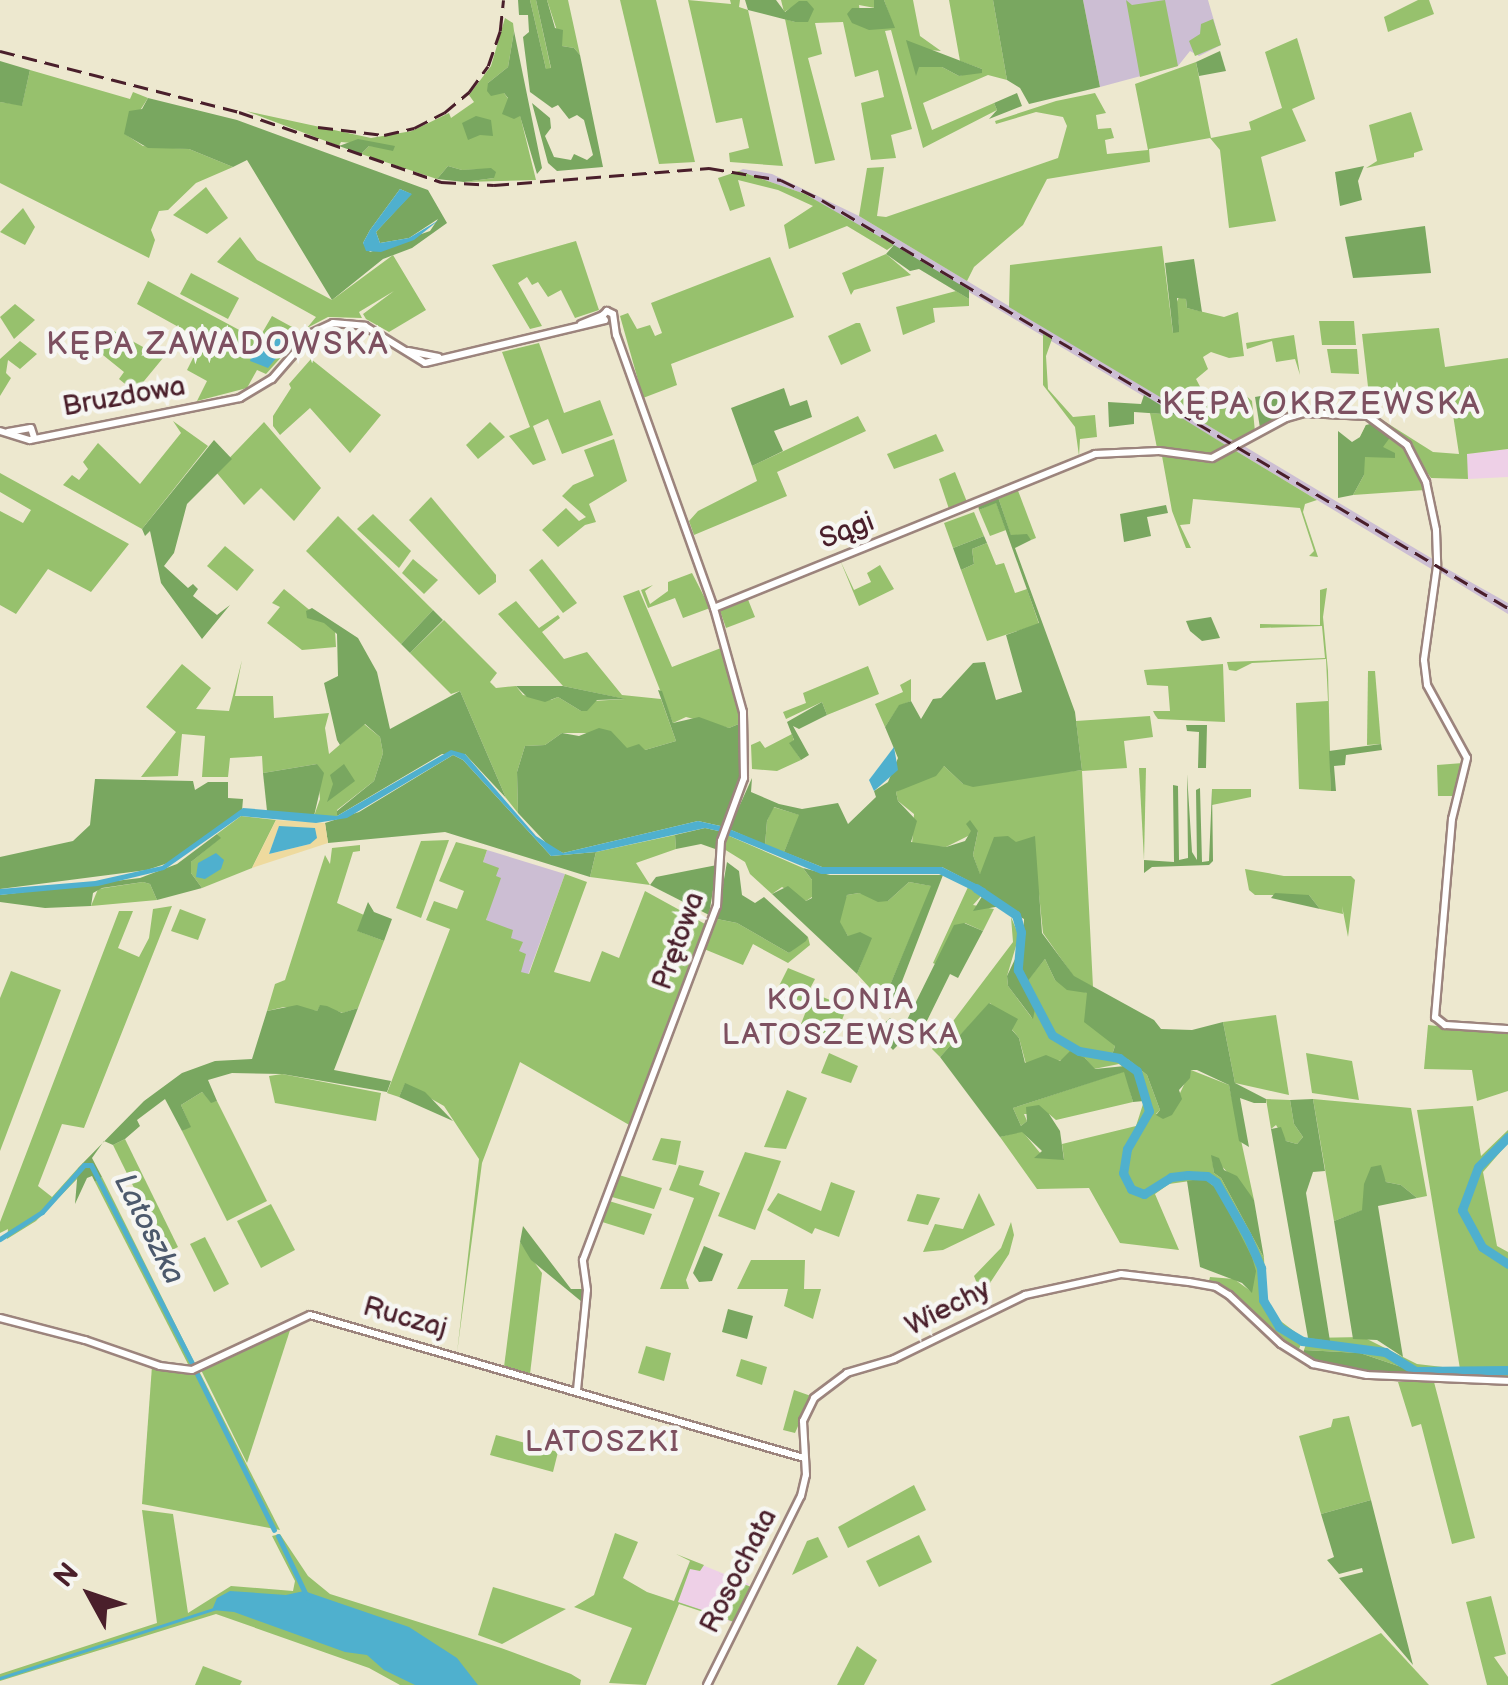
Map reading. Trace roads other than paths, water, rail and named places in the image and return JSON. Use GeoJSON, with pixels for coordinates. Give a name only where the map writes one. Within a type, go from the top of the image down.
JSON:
{"type":"FeatureCollection","features":[{"type":"Feature","properties":{"kind":"street","name":"Bruzdowa"},"geometry":{"type":"LineString","coordinates":[[4,432],[52,432],[240,398],[272,380],[312,333],[333,323],[366,326],[426,358],[445,357],[607,319]]}},
{"type":"Feature","properties":{"kind":"street","name":"Prętowa"},"geometry":{"type":"LineString","coordinates":[[577,1390],[587,1290],[583,1260],[718,906],[723,836],[744,778],[743,712],[714,608],[616,334],[607,319]]}},
{"type":"Feature","properties":{"kind":"street","name":"Sągi"},"geometry":{"type":"LineString","coordinates":[[714,608],[1094,454],[1159,450],[1212,458],[1286,418],[1304,413],[1368,416],[1407,446],[1426,482],[1436,530],[1437,566],[1424,660],[1427,685],[1467,758],[1452,818],[1435,1014],[1442,1024],[1508,1029]]}},
{"type":"Feature","properties":{"kind":"street","name":"Wiechy"},"geometry":{"type":"LineString","coordinates":[[806,1475],[807,1411],[824,1387],[847,1373],[894,1359],[1025,1296],[1121,1274],[1216,1287],[1281,1344],[1324,1367],[1410,1379],[1508,1380]]}},
{"type":"Feature","properties":{"kind":"street","name":"Ruczaj"},"geometry":{"type":"LineString","coordinates":[[0,1318],[85,1340],[160,1366],[192,1370],[310,1315],[804,1458]]}},
{"type":"Feature","properties":{"kind":"street","name":"Rosochata"},"geometry":{"type":"LineString","coordinates":[[707,1685],[797,1505],[806,1475]]}},
{"type":"Feature","properties":{"kind":"water"},"geometry":{"type":"Polygon","coordinates":[[[400,189],[412,194],[376,232],[380,243],[409,238],[439,220],[414,240],[381,252],[366,251],[363,243],[370,230],[400,189]]]}},
{"type":"Feature","properties":{"kind":"water"},"geometry":{"type":"Polygon","coordinates":[[[284,331],[294,337],[268,368],[250,361],[255,347],[270,346],[284,331]]]}},
{"type":"Feature","properties":{"kind":"water"},"geometry":{"type":"Polygon","coordinates":[[[894,747],[898,770],[874,791],[869,780],[894,747]]]}},
{"type":"Feature","properties":{"kind":"water"},"geometry":{"type":"Polygon","coordinates":[[[451,750],[465,754],[536,836],[563,853],[698,821],[725,827],[723,832],[705,828],[596,852],[551,856],[463,760],[453,755],[347,818],[316,823],[241,816],[164,870],[98,886],[0,895],[0,889],[95,881],[162,866],[243,808],[337,816],[451,750]]]}},
{"type":"Feature","properties":{"kind":"water"},"geometry":{"type":"Polygon","coordinates":[[[279,826],[315,828],[317,838],[310,844],[269,854],[279,826]]]}},
{"type":"Feature","properties":{"kind":"water"},"geometry":{"type":"Polygon","coordinates":[[[729,829],[822,867],[942,867],[986,889],[982,895],[939,874],[821,874],[727,835],[729,829]]]}},
{"type":"Feature","properties":{"kind":"water"},"geometry":{"type":"Polygon","coordinates":[[[216,853],[224,860],[221,869],[205,879],[196,877],[198,863],[216,853]]]}},
{"type":"Feature","properties":{"kind":"water"},"geometry":{"type":"Polygon","coordinates":[[[230,1591],[286,1595],[304,1591],[409,1627],[457,1658],[478,1685],[415,1685],[384,1670],[367,1655],[345,1652],[234,1612],[212,1610],[217,1598],[230,1591]]]}},
{"type":"Feature","properties":{"kind":"waterway"},"geometry":{"type":"LineString","coordinates":[[976,888],[1016,915],[1021,932],[1018,970],[1052,1035],[1079,1051],[1119,1058],[1137,1071],[1149,1111],[1127,1149],[1123,1173],[1131,1189],[1144,1194],[1171,1177],[1188,1175],[1207,1176],[1216,1182],[1261,1268],[1263,1300],[1279,1327],[1302,1341],[1385,1352],[1416,1371],[1508,1370]]}},
{"type":"Feature","properties":{"kind":"waterway"},"geometry":{"type":"LineString","coordinates":[[1508,1137],[1478,1167],[1462,1210],[1482,1247],[1508,1264]]}},
{"type":"Feature","properties":{"kind":"waterway","name":"Latoszka"},"geometry":{"type":"LineString","coordinates":[[0,1239],[42,1212],[84,1165],[91,1165],[193,1365]]}},
{"type":"Feature","properties":{"kind":"waterway","name":"Latoszka"},"geometry":{"type":"LineString","coordinates":[[196,1372],[274,1530]]}},
{"type":"Feature","properties":{"kind":"waterway","name":"Latoszka"},"geometry":{"type":"LineString","coordinates":[[278,1536],[307,1597]]}},
{"type":"Feature","properties":{"kind":"waterway"},"geometry":{"type":"LineString","coordinates":[[0,1678],[214,1609]]}},
{"type":"Feature","properties":{"kind":"railway"},"geometry":{"type":"LineString","coordinates":[[318,127],[384,135],[414,128],[444,113],[469,92],[488,66],[500,31],[503,0]]}},
{"type":"Feature","properties":{"kind":"railway"},"geometry":{"type":"LineString","coordinates":[[0,51],[239,112],[441,182],[494,185],[709,168],[781,180],[822,200],[1508,608]]}},
{"type":"Feature","properties":{"kind":"district","name":"KĘPA ZAWADOWSKA"},"geometry":{"type":"Point","coordinates":[218,345]}},
{"type":"Feature","properties":{"kind":"district","name":"KĘPA OKRZEWSKA"},"geometry":{"type":"Point","coordinates":[1322,405]}},
{"type":"Feature","properties":{"kind":"district","name":"KOLONIA LATOSZEWSKA"},"geometry":{"type":"Point","coordinates":[841,1017]}},
{"type":"Feature","properties":{"kind":"district","name":"LATOSZKI"},"geometry":{"type":"Point","coordinates":[603,1442]}}]}
